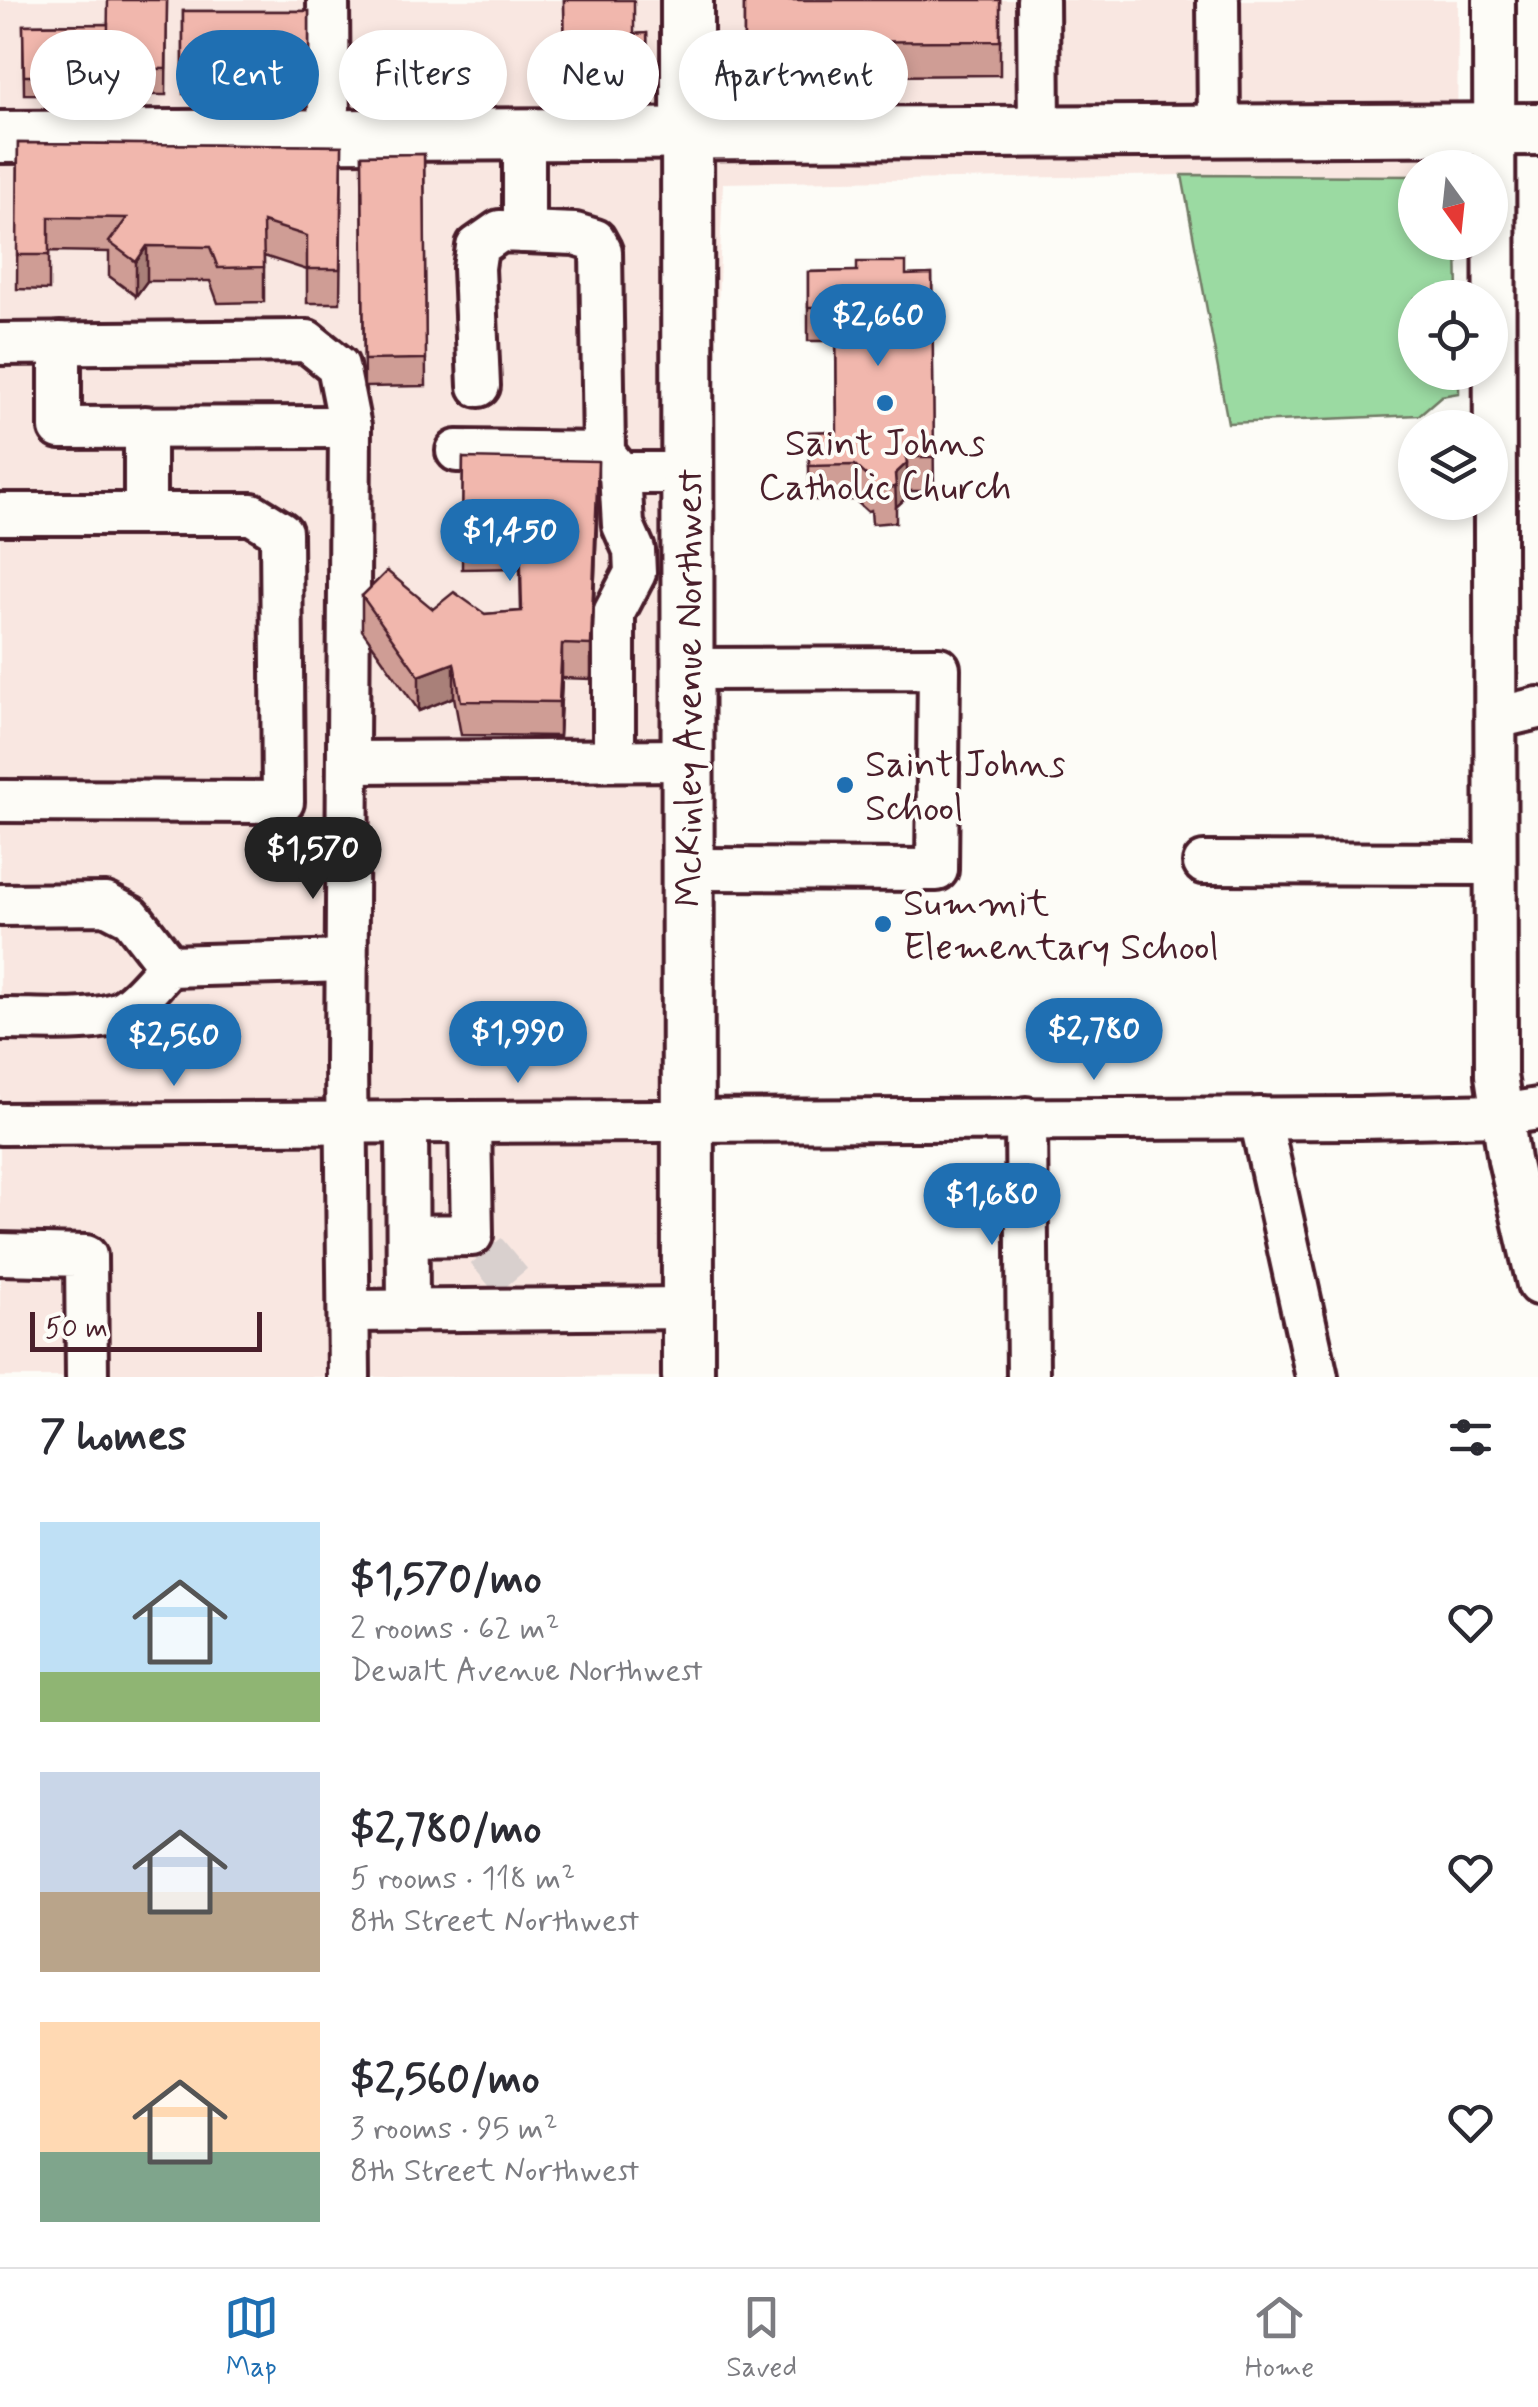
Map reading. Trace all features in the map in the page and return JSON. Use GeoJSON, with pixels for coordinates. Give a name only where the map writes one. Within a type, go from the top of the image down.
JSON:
{"type":"FeatureCollection","features":[{"type":"Feature","properties":{"kind":"main road","name":"McKinley Avenue Northwest"},"geometry":{"type":"LineString","coordinates":[[687,0],[688,1377]]}},
{"type":"Feature","properties":{"kind":"main road"},"geometry":{"type":"LineString","coordinates":[[0,138],[1516,129]]}},
{"type":"Feature","properties":{"kind":"street"},"geometry":{"type":"LineString","coordinates":[[328,0],[330,135]]}},
{"type":"Feature","properties":{"kind":"street"},"geometry":{"type":"LineString","coordinates":[[1038,0],[1039,131]]}},
{"type":"Feature","properties":{"kind":"street"},"geometry":{"type":"LineString","coordinates":[[1218,0],[1218,131]]}},
{"type":"Feature","properties":{"kind":"street"},"geometry":{"type":"LineString","coordinates":[[1494,0],[1516,129],[1496,718],[1496,1075],[1519,1112],[1538,1284]]}},
{"type":"Feature","properties":{"kind":"street"},"geometry":{"type":"LineString","coordinates":[[524,134],[524,232]]}},
{"type":"Feature","properties":{"kind":"street"},"geometry":{"type":"LineString","coordinates":[[478,386],[474,268],[477,247],[500,231],[586,236],[595,240],[601,252],[612,463],[623,524],[634,550],[635,574],[614,613],[614,760]]}},
{"type":"Feature","properties":{"kind":"street"},"geometry":{"type":"LineString","coordinates":[[0,344],[306,340],[338,366],[350,426],[350,1377]]}},
{"type":"Feature","properties":{"kind":"street"},"geometry":{"type":"LineString","coordinates":[[60,343],[60,428],[350,426]]}},
{"type":"Feature","properties":{"kind":"street"},"geometry":{"type":"LineString","coordinates":[[144,427],[145,514]]}},
{"type":"Feature","properties":{"kind":"street"},"geometry":{"type":"LineString","coordinates":[[456,451],[688,472]]}},
{"type":"Feature","properties":{"kind":"street"},"geometry":{"type":"LineString","coordinates":[[0,514],[252,514],[280,532],[283,802],[0,801]]}},
{"type":"Feature","properties":{"kind":"street"},"geometry":{"type":"LineString","coordinates":[[689,669],[939,668],[937,870],[690,869]]}},
{"type":"Feature","properties":{"kind":"street"},"geometry":{"type":"LineString","coordinates":[[1496,718],[1538,708]]}},
{"type":"Feature","properties":{"kind":"street"},"geometry":{"type":"LineString","coordinates":[[348,762],[690,760]]}},
{"type":"Feature","properties":{"kind":"street"},"geometry":{"type":"LineString","coordinates":[[1204,863],[1495,864]]}},
{"type":"Feature","properties":{"kind":"street"},"geometry":{"type":"LineString","coordinates":[[0,905],[106,904],[131,917],[168,966]]}},
{"type":"Feature","properties":{"kind":"street"},"geometry":{"type":"LineString","coordinates":[[0,1019],[116,1013],[138,999],[168,966],[348,961]]}},
{"type":"Feature","properties":{"kind":"street"},"geometry":{"type":"LineString","coordinates":[[0,1124],[1260,1118],[1519,1112]]}},
{"type":"Feature","properties":{"kind":"street"},"geometry":{"type":"LineString","coordinates":[[1026,1118],[1028,1377]]}},
{"type":"Feature","properties":{"kind":"street"},"geometry":{"type":"LineString","coordinates":[[1260,1118],[1317,1377]]}},
{"type":"Feature","properties":{"kind":"street"},"geometry":{"type":"LineString","coordinates":[[407,1122],[408,1310]]}},
{"type":"Feature","properties":{"kind":"street"},"geometry":{"type":"LineString","coordinates":[[408,1236],[479,1243],[470,1122]]}},
{"type":"Feature","properties":{"kind":"street"},"geometry":{"type":"LineString","coordinates":[[0,1254],[86,1256],[87,1377]]}},
{"type":"Feature","properties":{"kind":"street"},"geometry":{"type":"LineString","coordinates":[[350,1311],[408,1310],[525,1296],[688,1308]]}},
{"type":"Feature","properties":{"kind":"shaded area"},"geometry":{"type":"Polygon","coordinates":[[[0,0],[1458,0],[1457,150],[1398,150],[1398,176],[1182,175],[723,183],[674,1377],[0,1377],[0,0]]]}},
{"type":"Feature","properties":{"kind":"green space"},"geometry":{"type":"Polygon","coordinates":[[[1182,175],[1398,176],[1398,260],[1457,260],[1458,280],[1398,280],[1398,390],[1459,393],[1441,396],[1425,410],[1398,410],[1398,416],[1228,423],[1182,175]]]}},
{"type":"Feature","properties":{"kind":"building"},"geometry":{"type":"Polygon","coordinates":[[[108,0],[167,0],[166,69],[156,69],[156,30],[108,30],[108,0]]]}},
{"type":"Feature","properties":{"kind":"building"},"geometry":{"type":"Polygon","coordinates":[[[564,0],[634,0],[634,30],[565,30],[564,0]]]}},
{"type":"Feature","properties":{"kind":"building"},"geometry":{"type":"Polygon","coordinates":[[[744,0],[1000,0],[1000,41],[908,41],[908,30],[744,30],[744,0]]]}},
{"type":"Feature","properties":{"kind":"building"},"geometry":{"type":"Polygon","coordinates":[[[183,11],[309,11],[309,30],[183,30],[183,11]]]}},
{"type":"Feature","properties":{"kind":"building"},"geometry":{"type":"Polygon","coordinates":[[[108,24],[108,30],[30,30],[30,76],[24,76],[23,25],[108,24]]]}},
{"type":"Feature","properties":{"kind":"building"},"geometry":{"type":"Polygon","coordinates":[[[18,143],[342,146],[340,269],[307,269],[307,236],[263,222],[264,267],[218,268],[210,247],[147,246],[136,262],[109,242],[127,218],[49,217],[49,255],[17,255],[18,143]]]}},
{"type":"Feature","properties":{"kind":"building"},"geometry":{"type":"Polygon","coordinates":[[[424,154],[426,359],[364,360],[362,155],[424,154]]]}},
{"type":"Feature","properties":{"kind":"building","name":"Saint Johns Catholic Church"},"geometry":{"type":"Polygon","coordinates":[[[857,262],[906,262],[906,275],[932,274],[934,457],[906,457],[907,463],[895,474],[896,487],[872,489],[871,476],[855,465],[809,466],[809,432],[837,431],[836,307],[808,307],[808,272],[857,271],[857,262]]]}},
{"type":"Feature","properties":{"kind":"building"},"geometry":{"type":"Polygon","coordinates":[[[463,458],[598,461],[591,645],[562,644],[559,702],[461,701],[454,663],[419,676],[362,596],[387,571],[433,609],[454,592],[485,614],[522,611],[520,534],[462,535],[463,458]]]}},
{"type":"Feature","properties":{"kind":"tunnel"},"geometry":{"type":"LineString","coordinates":[[486,1251],[513,1283]]}},
{"type":"Feature","properties":{"kind":"place","name":"Saint Johns Catholic Church"},"geometry":{"type":"Point","coordinates":[885,403]}},
{"type":"Feature","properties":{"kind":"place","name":"Saint Johns School"},"geometry":{"type":"Point","coordinates":[845,785]}},
{"type":"Feature","properties":{"kind":"place","name":"Summit Elementary School"},"geometry":{"type":"Point","coordinates":[883,924]}}]}
